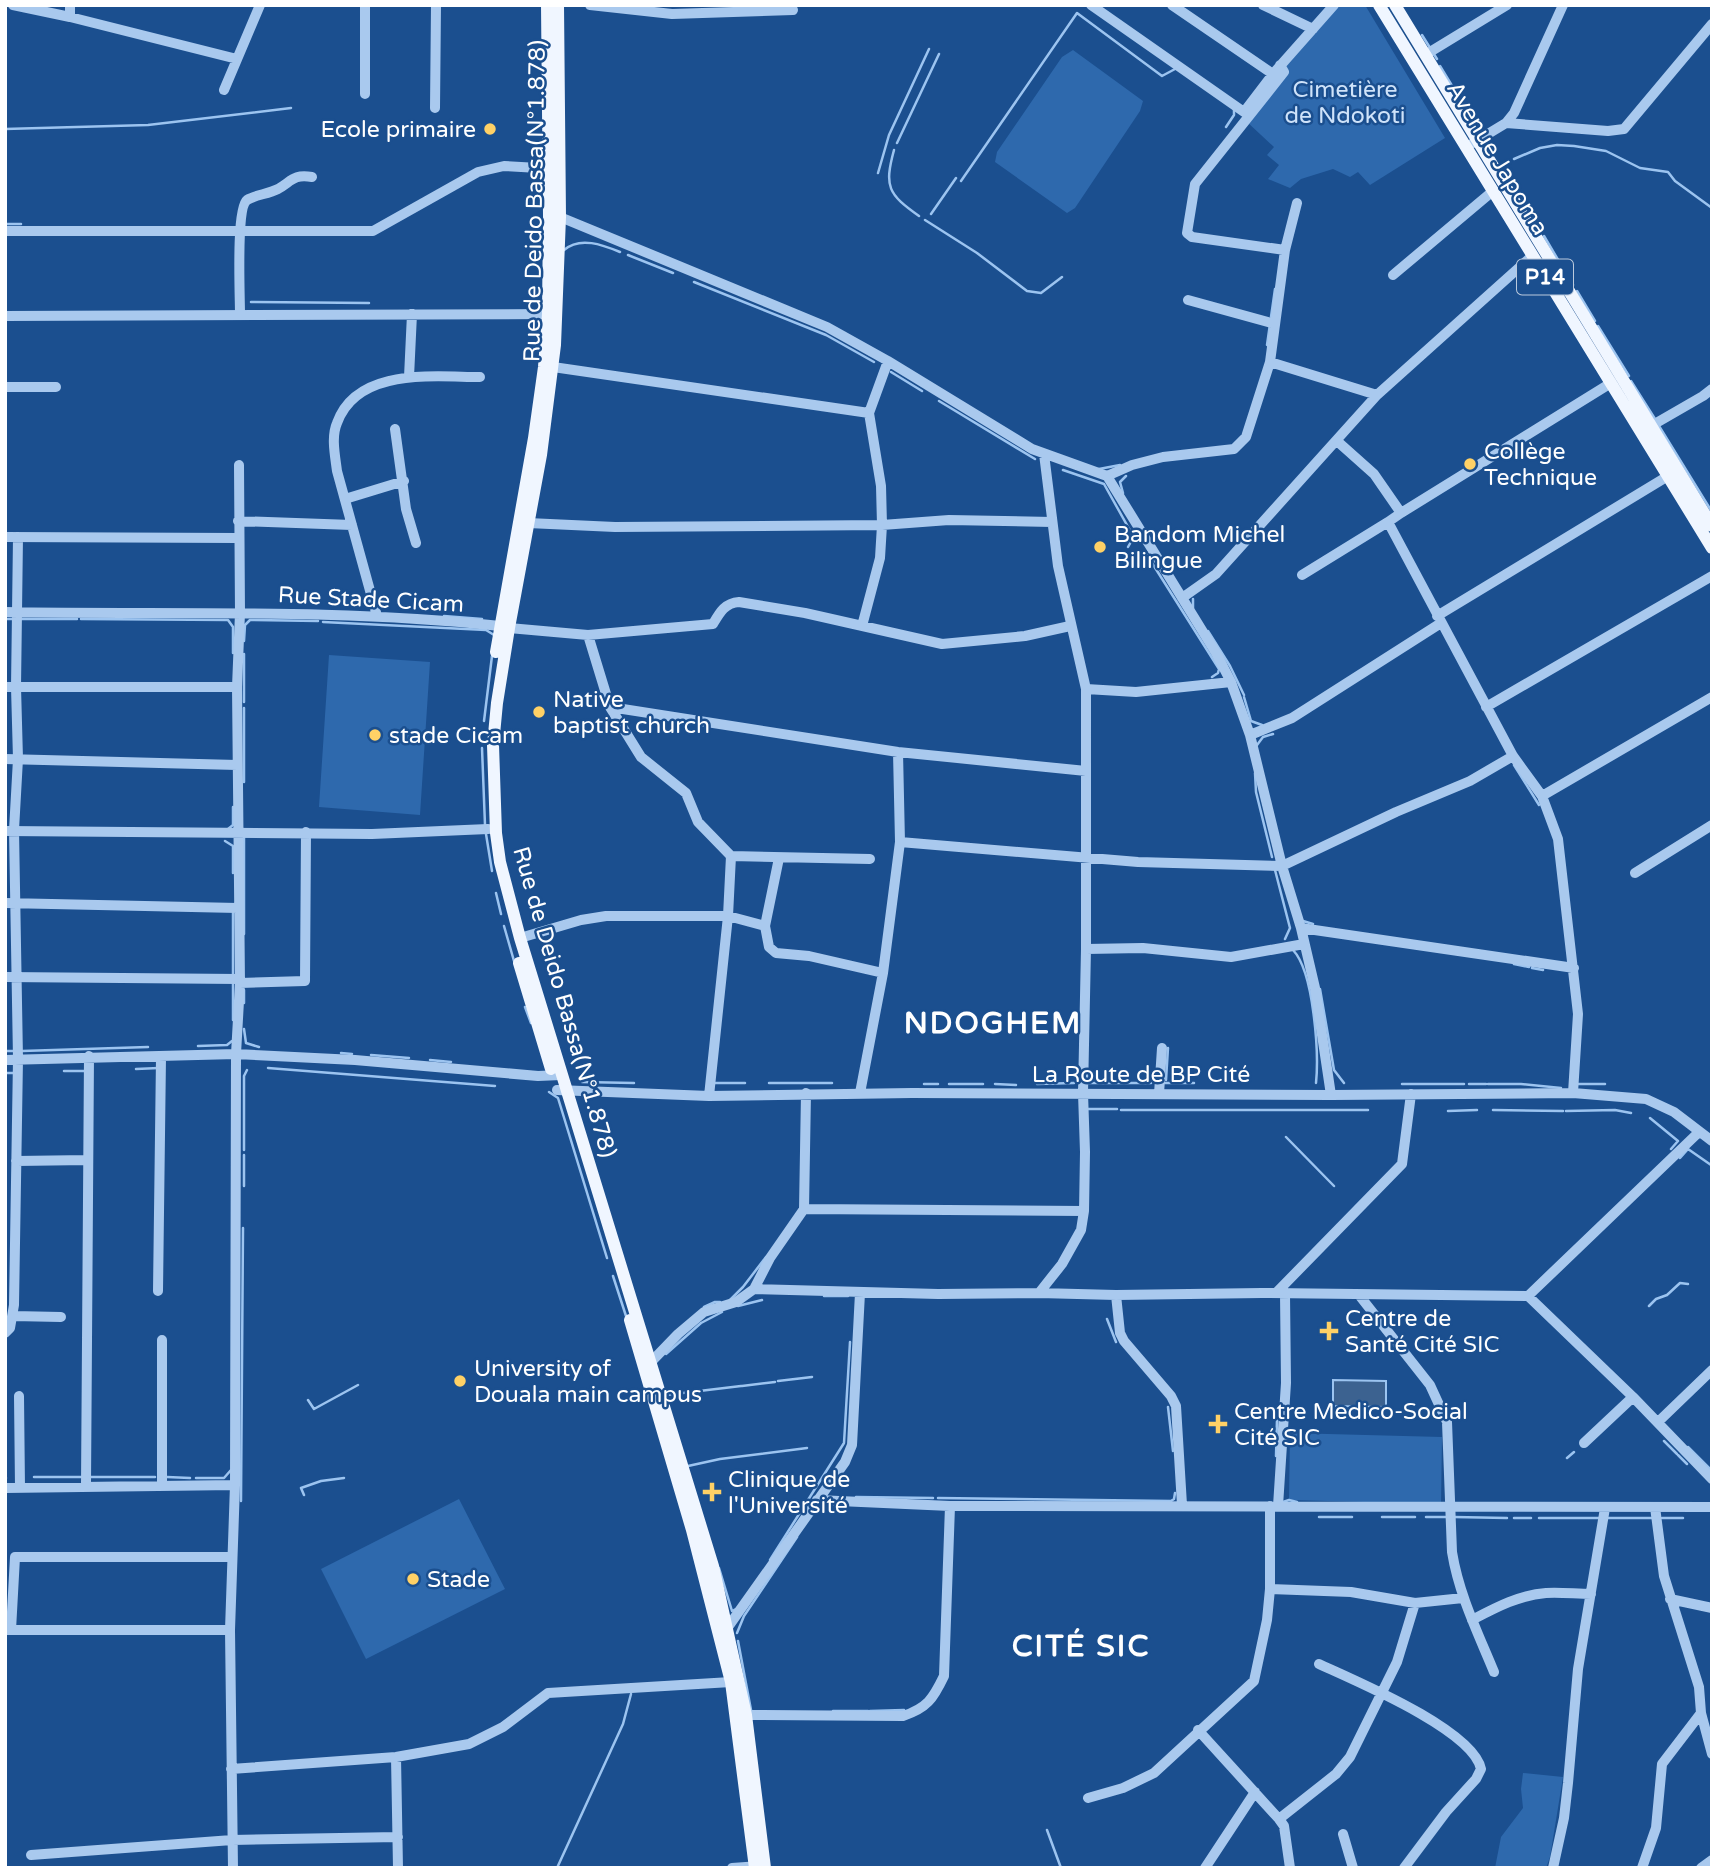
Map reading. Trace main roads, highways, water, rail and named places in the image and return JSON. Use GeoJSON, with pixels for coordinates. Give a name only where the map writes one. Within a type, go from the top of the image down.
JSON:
{"type":"FeatureCollection","features":[{"type":"Feature","properties":{"kind":"main road"},"geometry":{"type":"LineString","coordinates":[[547,5],[553,169]]}},
{"type":"Feature","properties":{"kind":"main road","name":"Rue de Deido Bassa(N°1.878)"},"geometry":{"type":"LineString","coordinates":[[557,1075],[500,862],[493,798],[494,728],[504,627],[528,523],[536,454],[553,367],[557,314],[553,169],[558,5]]}},
{"type":"Feature","properties":{"kind":"main road","name":"Avenue Japoma"},"geometry":{"type":"LineString","coordinates":[[1379,5],[1651,426],[1712,548]]}},
{"type":"Feature","properties":{"kind":"main road","name":"Avenue Japoma"},"geometry":{"type":"LineString","coordinates":[[1395,5],[1425,55],[1493,191],[1532,256],[1611,383],[1712,526]]}},
{"type":"Feature","properties":{"kind":"main road"},"geometry":{"type":"LineString","coordinates":[[554,216],[536,454],[485,740],[488,830],[502,899],[692,1530],[731,1682],[760,1867]]}},
{"type":"Feature","properties":{"kind":"main road","name":"Rue de Deido Bassa(N°1.878)"},"geometry":{"type":"LineString","coordinates":[[561,1090],[652,1362],[710,1553],[746,1715],[760,1867]]}},
{"type":"Feature","properties":{"kind":"waterway"},"geometry":{"type":"LineString","coordinates":[[961,181],[1077,13],[1162,76],[1175,69]]}},
{"type":"Feature","properties":{"kind":"waterway"},"geometry":{"type":"LineString","coordinates":[[1422,35],[1437,59]]}},
{"type":"Feature","properties":{"kind":"waterway"},"geometry":{"type":"LineString","coordinates":[[878,173],[889,135],[929,49]]}},
{"type":"Feature","properties":{"kind":"waterway"},"geometry":{"type":"LineString","coordinates":[[897,143],[939,54]]}},
{"type":"Feature","properties":{"kind":"waterway"},"geometry":{"type":"LineString","coordinates":[[1440,66],[1471,117]]}},
{"type":"Feature","properties":{"kind":"waterway"},"geometry":{"type":"LineString","coordinates":[[5,129],[148,125],[291,108]]}},
{"type":"Feature","properties":{"kind":"waterway"},"geometry":{"type":"LineString","coordinates":[[1226,127],[1234,115],[1234,109]]}},
{"type":"Feature","properties":{"kind":"waterway"},"geometry":{"type":"LineString","coordinates":[[1514,159],[1540,148],[1557,145],[1606,151],[1640,168],[1668,172],[1675,181],[1712,208]]}},
{"type":"Feature","properties":{"kind":"waterway"},"geometry":{"type":"LineString","coordinates":[[894,150],[889,173],[891,189],[901,202],[919,216]]}},
{"type":"Feature","properties":{"kind":"waterway"},"geometry":{"type":"LineString","coordinates":[[931,214],[956,178]]}},
{"type":"Feature","properties":{"kind":"waterway"},"geometry":{"type":"LineString","coordinates":[[925,220],[977,253],[1027,291],[1041,293],[1062,277]]}},
{"type":"Feature","properties":{"kind":"waterway"},"geometry":{"type":"LineString","coordinates":[[5,224],[21,224]]}},
{"type":"Feature","properties":{"kind":"waterway"},"geometry":{"type":"LineString","coordinates":[[1544,236],[1573,285]]}},
{"type":"Feature","properties":{"kind":"waterway"},"geometry":{"type":"LineString","coordinates":[[564,250],[577,243],[584,243],[620,252]]}},
{"type":"Feature","properties":{"kind":"waterway"},"geometry":{"type":"LineString","coordinates":[[628,255],[673,273]]}},
{"type":"Feature","properties":{"kind":"waterway"},"geometry":{"type":"LineString","coordinates":[[694,282],[826,335],[874,362]]}},
{"type":"Feature","properties":{"kind":"waterway"},"geometry":{"type":"LineString","coordinates":[[1271,317],[1275,289]]}},
{"type":"Feature","properties":{"kind":"waterway"},"geometry":{"type":"LineString","coordinates":[[1577,291],[1595,321]]}},
{"type":"Feature","properties":{"kind":"waterway"},"geometry":{"type":"LineString","coordinates":[[251,302],[369,303]]}},
{"type":"Feature","properties":{"kind":"waterway"},"geometry":{"type":"LineString","coordinates":[[1267,345],[1270,324]]}},
{"type":"Feature","properties":{"kind":"waterway"},"geometry":{"type":"LineString","coordinates":[[1598,326],[1629,376]]}},
{"type":"Feature","properties":{"kind":"waterway"},"geometry":{"type":"LineString","coordinates":[[891,372],[922,391]]}},
{"type":"Feature","properties":{"kind":"waterway"},"geometry":{"type":"LineString","coordinates":[[1631,381],[1655,419]]}},
{"type":"Feature","properties":{"kind":"waterway"},"geometry":{"type":"LineString","coordinates":[[939,401],[1035,459]]}},
{"type":"Feature","properties":{"kind":"waterway"},"geometry":{"type":"LineString","coordinates":[[1659,426],[1712,512]]}},
{"type":"Feature","properties":{"kind":"waterway"},"geometry":{"type":"LineString","coordinates":[[1099,469],[1120,465]]}},
{"type":"Feature","properties":{"kind":"waterway"},"geometry":{"type":"LineString","coordinates":[[1063,470],[1104,484],[1132,534],[1128,547]]}},
{"type":"Feature","properties":{"kind":"waterway"},"geometry":{"type":"LineString","coordinates":[[1123,493],[1120,482],[1126,476]]}},
{"type":"Feature","properties":{"kind":"waterway"},"geometry":{"type":"LineString","coordinates":[[1132,553],[1134,556],[1141,553],[1147,555],[1219,669],[1212,677]]}},
{"type":"Feature","properties":{"kind":"waterway"},"geometry":{"type":"LineString","coordinates":[[1193,599],[1193,608]]}},
{"type":"Feature","properties":{"kind":"waterway"},"geometry":{"type":"LineString","coordinates":[[444,616],[482,619]]}},
{"type":"Feature","properties":{"kind":"waterway"},"geometry":{"type":"LineString","coordinates":[[5,619],[14,619]]}},
{"type":"Feature","properties":{"kind":"waterway"},"geometry":{"type":"LineString","coordinates":[[21,619],[77,619]]}},
{"type":"Feature","properties":{"kind":"waterway"},"geometry":{"type":"LineString","coordinates":[[81,619],[228,620],[233,627],[233,653]]}},
{"type":"Feature","properties":{"kind":"waterway"},"geometry":{"type":"LineString","coordinates":[[244,641],[245,625],[250,620],[318,621]]}},
{"type":"Feature","properties":{"kind":"waterway"},"geometry":{"type":"LineString","coordinates":[[323,622],[486,630],[494,635]]}},
{"type":"Feature","properties":{"kind":"waterway"},"geometry":{"type":"LineString","coordinates":[[1208,631],[1244,695]]}},
{"type":"Feature","properties":{"kind":"waterway"},"geometry":{"type":"LineString","coordinates":[[244,654],[244,702]]}},
{"type":"Feature","properties":{"kind":"waterway"},"geometry":{"type":"LineString","coordinates":[[484,721],[492,656]]}},
{"type":"Feature","properties":{"kind":"waterway"},"geometry":{"type":"LineString","coordinates":[[1244,697],[1251,721],[1262,725]]}},
{"type":"Feature","properties":{"kind":"waterway"},"geometry":{"type":"LineString","coordinates":[[244,708],[244,782]]}},
{"type":"Feature","properties":{"kind":"waterway"},"geometry":{"type":"LineString","coordinates":[[1257,745],[1263,737],[1273,734]]}},
{"type":"Feature","properties":{"kind":"waterway"},"geometry":{"type":"LineString","coordinates":[[482,748],[485,825]]}},
{"type":"Feature","properties":{"kind":"waterway"},"geometry":{"type":"LineString","coordinates":[[1514,765],[1539,805]]}},
{"type":"Feature","properties":{"kind":"waterway"},"geometry":{"type":"LineString","coordinates":[[1255,773],[1256,792],[1272,857]]}},
{"type":"Feature","properties":{"kind":"waterway"},"geometry":{"type":"LineString","coordinates":[[228,829],[233,825],[233,807]]}},
{"type":"Feature","properties":{"kind":"waterway"},"geometry":{"type":"LineString","coordinates":[[486,834],[492,871]]}},
{"type":"Feature","properties":{"kind":"waterway"},"geometry":{"type":"LineString","coordinates":[[244,836],[244,934]]}},
{"type":"Feature","properties":{"kind":"waterway"},"geometry":{"type":"LineString","coordinates":[[225,841],[233,846],[233,873]]}},
{"type":"Feature","properties":{"kind":"waterway"},"geometry":{"type":"LineString","coordinates":[[1275,870],[1290,928],[1285,939]]}},
{"type":"Feature","properties":{"kind":"waterway"},"geometry":{"type":"LineString","coordinates":[[496,893],[501,914]]}},
{"type":"Feature","properties":{"kind":"waterway"},"geometry":{"type":"LineString","coordinates":[[233,912],[233,975]]}},
{"type":"Feature","properties":{"kind":"waterway"},"geometry":{"type":"LineString","coordinates":[[1303,921],[1313,924]]}},
{"type":"Feature","properties":{"kind":"waterway"},"geometry":{"type":"LineString","coordinates":[[504,926],[514,961]]}},
{"type":"Feature","properties":{"kind":"waterway"},"geometry":{"type":"LineString","coordinates":[[1293,950],[1306,976],[1314,1014],[1316,1083]]}},
{"type":"Feature","properties":{"kind":"waterway"},"geometry":{"type":"LineString","coordinates":[[1514,964],[1529,967]]}},
{"type":"Feature","properties":{"kind":"waterway"},"geometry":{"type":"LineString","coordinates":[[1532,968],[1543,970]]}},
{"type":"Feature","properties":{"kind":"waterway"},"geometry":{"type":"LineString","coordinates":[[233,981],[233,1020]]}},
{"type":"Feature","properties":{"kind":"waterway"},"geometry":{"type":"LineString","coordinates":[[1320,989],[1334,1070],[1344,1083]]}},
{"type":"Feature","properties":{"kind":"waterway"},"geometry":{"type":"LineString","coordinates":[[244,990],[244,1003]]}},
{"type":"Feature","properties":{"kind":"waterway"},"geometry":{"type":"LineString","coordinates":[[525,1007],[531,1023]]}},
{"type":"Feature","properties":{"kind":"waterway"},"geometry":{"type":"LineString","coordinates":[[244,1029],[246,1043],[259,1047]]}},
{"type":"Feature","properties":{"kind":"waterway"},"geometry":{"type":"LineString","coordinates":[[198,1046],[227,1045],[232,1041]]}},
{"type":"Feature","properties":{"kind":"waterway"},"geometry":{"type":"LineString","coordinates":[[22,1051],[148,1047]]}},
{"type":"Feature","properties":{"kind":"waterway"},"geometry":{"type":"LineString","coordinates":[[1166,1080],[1168,1048]]}},
{"type":"Feature","properties":{"kind":"waterway"},"geometry":{"type":"LineString","coordinates":[[5,1051],[15,1051]]}},
{"type":"Feature","properties":{"kind":"waterway"},"geometry":{"type":"LineString","coordinates":[[341,1053],[352,1054]]}},
{"type":"Feature","properties":{"kind":"waterway"},"geometry":{"type":"LineString","coordinates":[[371,1055],[409,1058]]}},
{"type":"Feature","properties":{"kind":"waterway"},"geometry":{"type":"LineString","coordinates":[[430,1060],[451,1062]]}},
{"type":"Feature","properties":{"kind":"waterway"},"geometry":{"type":"LineString","coordinates":[[136,1069],[159,1068]]}},
{"type":"Feature","properties":{"kind":"waterway"},"geometry":{"type":"LineString","coordinates":[[268,1068],[495,1086]]}},
{"type":"Feature","properties":{"kind":"waterway"},"geometry":{"type":"LineString","coordinates":[[244,1150],[244,1076],[247,1070]]}},
{"type":"Feature","properties":{"kind":"waterway"},"geometry":{"type":"LineString","coordinates":[[64,1071],[85,1071]]}},
{"type":"Feature","properties":{"kind":"waterway"},"geometry":{"type":"LineString","coordinates":[[5,1073],[16,1073]]}},
{"type":"Feature","properties":{"kind":"waterway"},"geometry":{"type":"LineString","coordinates":[[582,1082],[634,1083]]}},
{"type":"Feature","properties":{"kind":"waterway"},"geometry":{"type":"LineString","coordinates":[[714,1083],[745,1083]]}},
{"type":"Feature","properties":{"kind":"waterway"},"geometry":{"type":"LineString","coordinates":[[769,1083],[832,1083]]}},
{"type":"Feature","properties":{"kind":"waterway"},"geometry":{"type":"LineString","coordinates":[[1037,1084],[1074,1083]]}},
{"type":"Feature","properties":{"kind":"waterway"},"geometry":{"type":"LineString","coordinates":[[1086,1083],[1151,1083]]}},
{"type":"Feature","properties":{"kind":"waterway"},"geometry":{"type":"LineString","coordinates":[[1161,1083],[1194,1083]]}},
{"type":"Feature","properties":{"kind":"waterway"},"geometry":{"type":"LineString","coordinates":[[924,1084],[938,1084]]}},
{"type":"Feature","properties":{"kind":"waterway"},"geometry":{"type":"LineString","coordinates":[[949,1084],[983,1084]]}},
{"type":"Feature","properties":{"kind":"waterway"},"geometry":{"type":"LineString","coordinates":[[995,1084],[1016,1085]]}},
{"type":"Feature","properties":{"kind":"waterway"},"geometry":{"type":"LineString","coordinates":[[1402,1084],[1464,1084]]}},
{"type":"Feature","properties":{"kind":"waterway"},"geometry":{"type":"LineString","coordinates":[[1469,1084],[1486,1084]]}},
{"type":"Feature","properties":{"kind":"waterway"},"geometry":{"type":"LineString","coordinates":[[1488,1084],[1561,1088]]}},
{"type":"Feature","properties":{"kind":"waterway"},"geometry":{"type":"LineString","coordinates":[[1577,1084],[1605,1084]]}},
{"type":"Feature","properties":{"kind":"waterway"},"geometry":{"type":"LineString","coordinates":[[549,1092],[558,1098],[607,1258]]}},
{"type":"Feature","properties":{"kind":"waterway"},"geometry":{"type":"LineString","coordinates":[[1086,1109],[1117,1109]]}},
{"type":"Feature","properties":{"kind":"waterway"},"geometry":{"type":"LineString","coordinates":[[1121,1110],[1368,1110]]}},
{"type":"Feature","properties":{"kind":"waterway"},"geometry":{"type":"LineString","coordinates":[[1448,1111],[1477,1110]]}},
{"type":"Feature","properties":{"kind":"waterway"},"geometry":{"type":"LineString","coordinates":[[1493,1110],[1563,1111]]}},
{"type":"Feature","properties":{"kind":"waterway"},"geometry":{"type":"LineString","coordinates":[[1566,1111],[1615,1110],[1631,1113]]}},
{"type":"Feature","properties":{"kind":"waterway"},"geometry":{"type":"LineString","coordinates":[[1650,1118],[1678,1141],[1671,1149]]}},
{"type":"Feature","properties":{"kind":"waterway"},"geometry":{"type":"LineString","coordinates":[[1286,1137],[1334,1186]]}},
{"type":"Feature","properties":{"kind":"waterway"},"geometry":{"type":"LineString","coordinates":[[1680,1158],[1688,1149],[1711,1165]]}},
{"type":"Feature","properties":{"kind":"waterway"},"geometry":{"type":"LineString","coordinates":[[244,1155],[244,1186]]}},
{"type":"Feature","properties":{"kind":"waterway"},"geometry":{"type":"LineString","coordinates":[[241,1501],[243,1228]]}},
{"type":"Feature","properties":{"kind":"waterway"},"geometry":{"type":"LineString","coordinates":[[730,1300],[766,1257]]}},
{"type":"Feature","properties":{"kind":"waterway"},"geometry":{"type":"LineString","coordinates":[[613,1276],[626,1316]]}},
{"type":"Feature","properties":{"kind":"waterway"},"geometry":{"type":"LineString","coordinates":[[1649,1306],[1680,1283],[1688,1284]]}},
{"type":"Feature","properties":{"kind":"waterway"},"geometry":{"type":"LineString","coordinates":[[824,1296],[848,1296]]}},
{"type":"Feature","properties":{"kind":"waterway"},"geometry":{"type":"LineString","coordinates":[[738,1306],[762,1300]]}},
{"type":"Feature","properties":{"kind":"waterway"},"geometry":{"type":"LineString","coordinates":[[704,1307],[720,1302]]}},
{"type":"Feature","properties":{"kind":"waterway"},"geometry":{"type":"LineString","coordinates":[[666,1354],[701,1323],[722,1312]]}},
{"type":"Feature","properties":{"kind":"waterway"},"geometry":{"type":"LineString","coordinates":[[1107,1319],[1116,1342]]}},
{"type":"Feature","properties":{"kind":"waterway"},"geometry":{"type":"LineString","coordinates":[[770,1560],[844,1443],[850,1342]]}},
{"type":"Feature","properties":{"kind":"waterway"},"geometry":{"type":"LineString","coordinates":[[778,1381],[812,1377]]}},
{"type":"Feature","properties":{"kind":"waterway"},"geometry":{"type":"LineString","coordinates":[[742,1386],[775,1382]]}},
{"type":"Feature","properties":{"kind":"waterway"},"geometry":{"type":"LineString","coordinates":[[308,1400],[314,1409],[358,1385]]}},
{"type":"Feature","properties":{"kind":"waterway"},"geometry":{"type":"LineString","coordinates":[[666,1395],[741,1386]]}},
{"type":"Feature","properties":{"kind":"waterway"},"geometry":{"type":"LineString","coordinates":[[1168,1407],[1173,1451]]}},
{"type":"Feature","properties":{"kind":"waterway"},"geometry":{"type":"LineString","coordinates":[[1276,1456],[1277,1419]]}},
{"type":"Feature","properties":{"kind":"waterway"},"geometry":{"type":"LineString","coordinates":[[1664,1441],[1677,1454]]}},
{"type":"Feature","properties":{"kind":"waterway"},"geometry":{"type":"LineString","coordinates":[[1688,1447],[1712,1471]]}},
{"type":"Feature","properties":{"kind":"waterway"},"geometry":{"type":"LineString","coordinates":[[688,1466],[720,1459],[807,1448]]}},
{"type":"Feature","properties":{"kind":"waterway"},"geometry":{"type":"LineString","coordinates":[[1567,1458],[1574,1452]]}},
{"type":"Feature","properties":{"kind":"waterway"},"geometry":{"type":"LineString","coordinates":[[1678,1455],[1687,1464]]}},
{"type":"Feature","properties":{"kind":"waterway"},"geometry":{"type":"LineString","coordinates":[[196,1478],[224,1478],[231,1470]]}},
{"type":"Feature","properties":{"kind":"waterway"},"geometry":{"type":"LineString","coordinates":[[34,1477],[81,1477]]}},
{"type":"Feature","properties":{"kind":"waterway"},"geometry":{"type":"LineString","coordinates":[[88,1477],[155,1477]]}},
{"type":"Feature","properties":{"kind":"waterway"},"geometry":{"type":"LineString","coordinates":[[167,1477],[190,1478]]}},
{"type":"Feature","properties":{"kind":"waterway"},"geometry":{"type":"LineString","coordinates":[[304,1495],[301,1488],[321,1481],[344,1478]]}},
{"type":"Feature","properties":{"kind":"waterway"},"geometry":{"type":"LineString","coordinates":[[938,1498],[1171,1501],[1175,1493]]}},
{"type":"Feature","properties":{"kind":"waterway"},"geometry":{"type":"LineString","coordinates":[[856,1497],[933,1498]]}},
{"type":"Feature","properties":{"kind":"waterway"},"geometry":{"type":"LineString","coordinates":[[1283,1502],[1297,1502]]}},
{"type":"Feature","properties":{"kind":"waterway"},"geometry":{"type":"LineString","coordinates":[[817,1509],[831,1507]]}},
{"type":"Feature","properties":{"kind":"waterway"},"geometry":{"type":"LineString","coordinates":[[1319,1517],[1352,1517]]}},
{"type":"Feature","properties":{"kind":"waterway"},"geometry":{"type":"LineString","coordinates":[[1382,1517],[1415,1517]]}},
{"type":"Feature","properties":{"kind":"waterway"},"geometry":{"type":"LineString","coordinates":[[1426,1517],[1447,1517]]}},
{"type":"Feature","properties":{"kind":"waterway"},"geometry":{"type":"LineString","coordinates":[[1454,1517],[1507,1518]]}},
{"type":"Feature","properties":{"kind":"waterway"},"geometry":{"type":"LineString","coordinates":[[1514,1518],[1531,1518]]}},
{"type":"Feature","properties":{"kind":"waterway"},"geometry":{"type":"LineString","coordinates":[[1539,1518],[1601,1518]]}},
{"type":"Feature","properties":{"kind":"waterway"},"geometry":{"type":"LineString","coordinates":[[1606,1518],[1653,1518]]}},
{"type":"Feature","properties":{"kind":"waterway"},"geometry":{"type":"LineString","coordinates":[[1662,1518],[1683,1518]]}},
{"type":"Feature","properties":{"kind":"waterway"},"geometry":{"type":"LineString","coordinates":[[737,1633],[744,1616],[797,1537]]}},
{"type":"Feature","properties":{"kind":"waterway"},"geometry":{"type":"LineString","coordinates":[[719,1568],[732,1611],[736,1609]]}},
{"type":"Feature","properties":{"kind":"waterway"},"geometry":{"type":"LineString","coordinates":[[738,1641],[751,1710]]}},
{"type":"Feature","properties":{"kind":"waterway"},"geometry":{"type":"LineString","coordinates":[[557,1868],[623,1724],[631,1694]]}},
{"type":"Feature","properties":{"kind":"waterway"},"geometry":{"type":"LineString","coordinates":[[870,1711],[904,1710]]}},
{"type":"Feature","properties":{"kind":"waterway"},"geometry":{"type":"LineString","coordinates":[[833,1711],[868,1711]]}},
{"type":"Feature","properties":{"kind":"waterway"},"geometry":{"type":"LineString","coordinates":[[1047,1830],[1061,1868]]}},
{"type":"Feature","properties":{"kind":"place","name":"Ecole primaire"},"geometry":{"type":"Point","coordinates":[490,129]}},
{"type":"Feature","properties":{"kind":"place","name":"Collège Technique"},"geometry":{"type":"Point","coordinates":[1470,464]}},
{"type":"Feature","properties":{"kind":"place","name":"Bandom Michel Bilingue"},"geometry":{"type":"Point","coordinates":[1100,547]}},
{"type":"Feature","properties":{"kind":"place","name":"Native baptist church"},"geometry":{"type":"Point","coordinates":[539,712]}},
{"type":"Feature","properties":{"kind":"place","name":"stade Cicam"},"geometry":{"type":"Point","coordinates":[375,735]}},
{"type":"Feature","properties":{"kind":"place","name":"Centre de Santé Cité SIC"},"geometry":{"type":"Point","coordinates":[1329,1331]}},
{"type":"Feature","properties":{"kind":"place","name":"University of Douala main campus"},"geometry":{"type":"Point","coordinates":[460,1381]}},
{"type":"Feature","properties":{"kind":"place","name":"Centre Medico-Social Cité SIC"},"geometry":{"type":"Point","coordinates":[1218,1424]}},
{"type":"Feature","properties":{"kind":"place","name":"Clinique de l'Université"},"geometry":{"type":"Point","coordinates":[712,1492]}},
{"type":"Feature","properties":{"kind":"place","name":"Stade"},"geometry":{"type":"Point","coordinates":[413,1579]}},
{"type":"Feature","properties":{"kind":"district","name":"NDOGHEM"},"geometry":{"type":"Point","coordinates":[993,1023]}},
{"type":"Feature","properties":{"kind":"district","name":"CITÉ SIC"},"geometry":{"type":"Point","coordinates":[1081,1646]}},
{"type":"Feature","properties":{"kind":"park label","name":"Cimetière de Ndokoti"},"geometry":{"type":"Point","coordinates":[1345,102]}}]}
